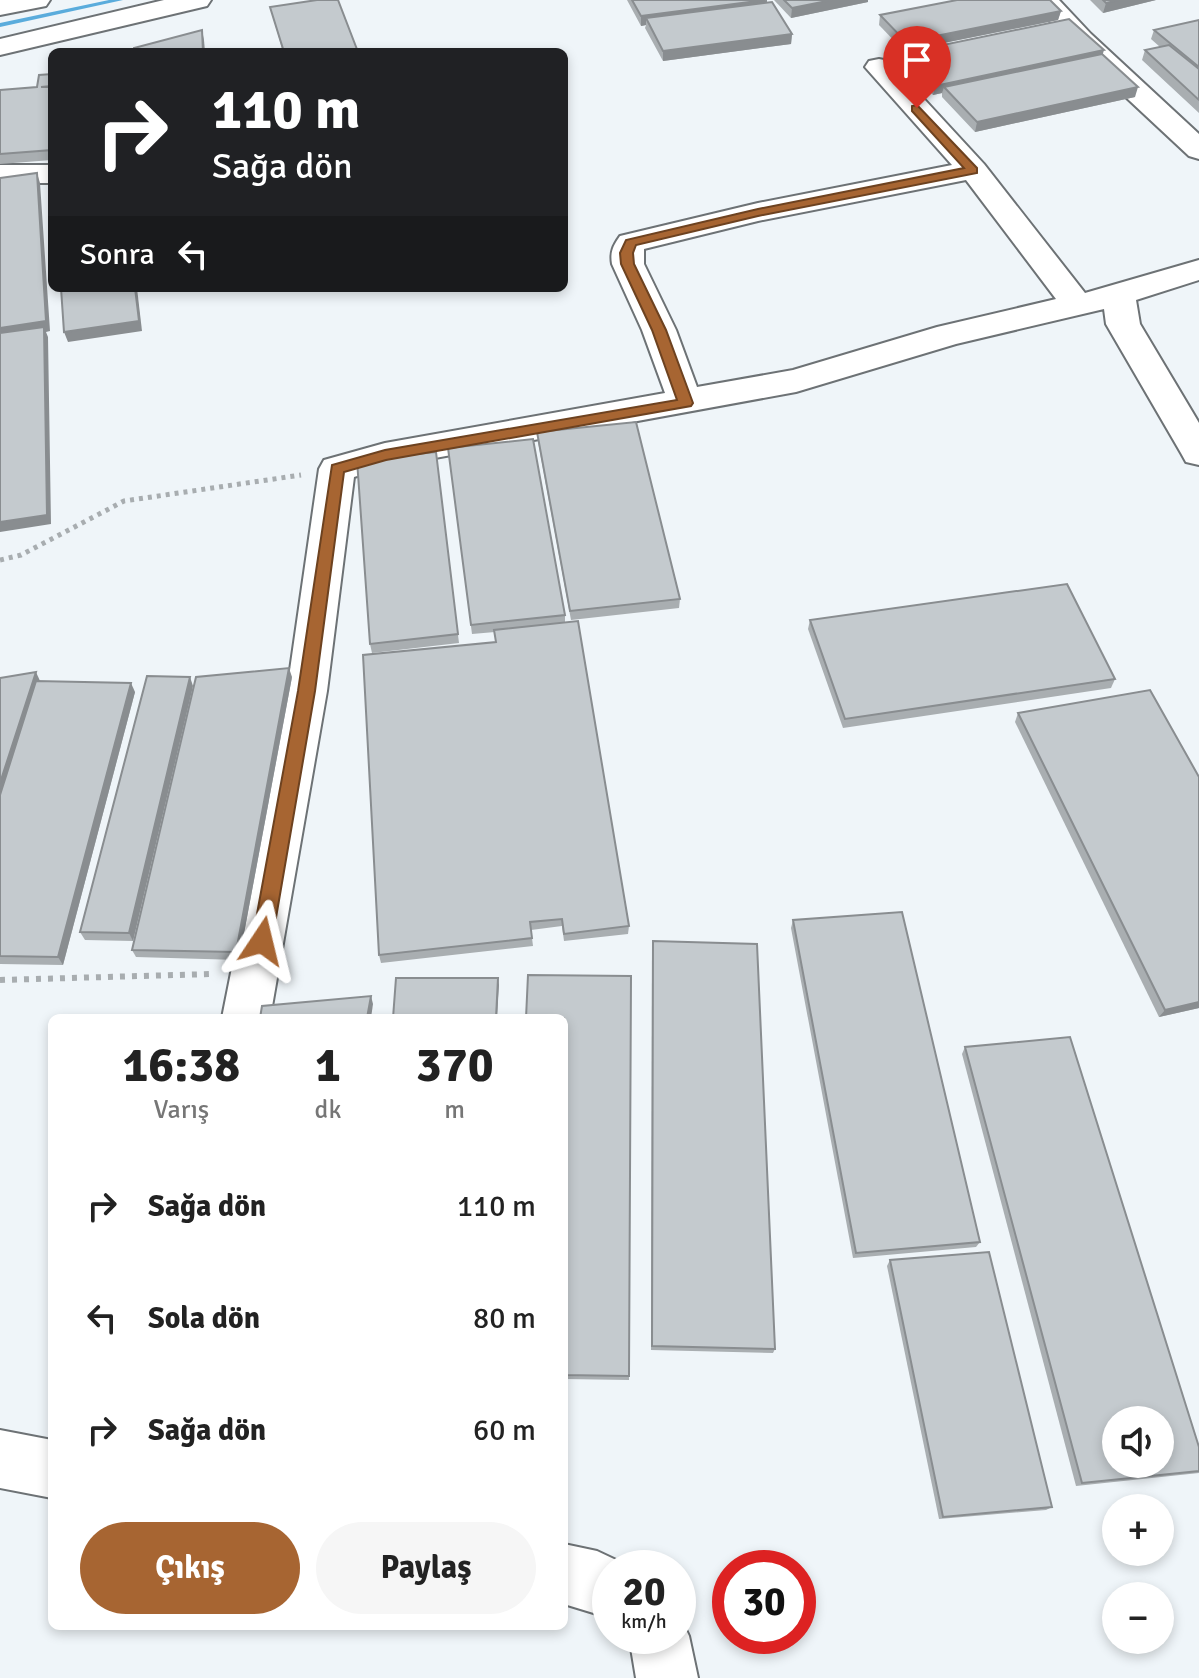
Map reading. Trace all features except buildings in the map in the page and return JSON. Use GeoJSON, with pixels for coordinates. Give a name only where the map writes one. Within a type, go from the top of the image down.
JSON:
{"type":"FeatureCollection","features":[{"type":"Feature","properties":{"kind":"street"},"geometry":{"type":"LineString","coordinates":[[0,7],[37,0]]}},
{"type":"Feature","properties":{"kind":"street"},"geometry":{"type":"LineString","coordinates":[[0,47],[198,0]]}},
{"type":"Feature","properties":{"kind":"street"},"geometry":{"type":"LineString","coordinates":[[1045,0],[1081,40],[1199,150]]}},
{"type":"Feature","properties":{"kind":"street"},"geometry":{"type":"LineString","coordinates":[[879,67],[973,170],[1076,303]]}},
{"type":"Feature","properties":{"kind":"street"},"geometry":{"type":"LineString","coordinates":[[686,403],[659,330],[628,264],[626,253],[631,243],[744,215],[973,170]]}},
{"type":"Feature","properties":{"kind":"street"},"geometry":{"type":"LineString","coordinates":[[0,174],[48,174]]}},
{"type":"Feature","properties":{"kind":"street"},"geometry":{"type":"LineString","coordinates":[[247,1014],[307,691],[337,469],[385,455],[796,381],[949,335],[1119,295],[1199,270]]}},
{"type":"Feature","properties":{"kind":"street"},"geometry":{"type":"LineString","coordinates":[[1119,295],[1123,324],[1199,453]]}},
{"type":"Feature","properties":{"kind":"street"},"geometry":{"type":"LineString","coordinates":[[0,1459],[48,1468]]}},
{"type":"Feature","properties":{"kind":"street"},"geometry":{"type":"LineString","coordinates":[[568,1575],[592,1580]]}},
{"type":"Feature","properties":{"kind":"street"},"geometry":{"type":"LineString","coordinates":[[662,1654],[667,1678]]}},
{"type":"Feature","properties":{"kind":"path"},"geometry":{"type":"LineString","coordinates":[[0,560],[21,555],[124,501],[337,469]]}},
{"type":"Feature","properties":{"kind":"path"},"geometry":{"type":"LineString","coordinates":[[0,980],[256,972]]}},
{"type":"Feature","properties":{"kind":"waterway"},"geometry":{"type":"LineString","coordinates":[[0,25],[119,0]]}},
{"type":"Feature","properties":{"kind":"route"},"geometry":{"type":"LineString","coordinates":[[262,941],[307,691],[337,469],[385,455],[686,403],[659,330],[628,264],[626,253],[631,243],[645,237],[758,212],[973,170],[917,108]]}}]}
